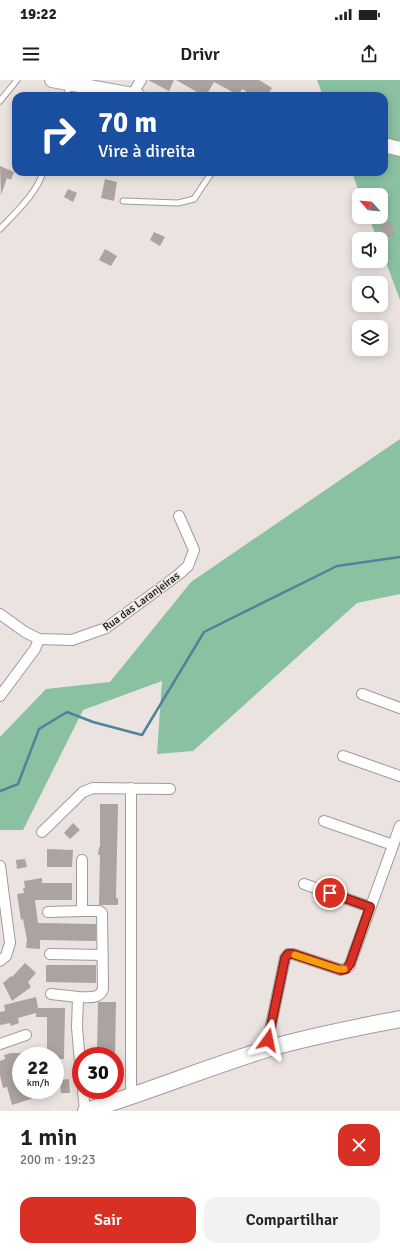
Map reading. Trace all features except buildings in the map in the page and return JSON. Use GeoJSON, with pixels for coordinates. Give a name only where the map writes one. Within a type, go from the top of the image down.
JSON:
{"type":"FeatureCollection","features":[{"type":"Feature","properties":{"kind":"main road"},"geometry":{"type":"LineString","coordinates":[[86,1111],[117,1104],[132,1097],[266,1049],[309,1038],[400,1019]]}},
{"type":"Feature","properties":{"kind":"street"},"geometry":{"type":"LineString","coordinates":[[52,80],[68,90],[90,92]]}},
{"type":"Feature","properties":{"kind":"street"},"geometry":{"type":"LineString","coordinates":[[136,92],[141,80]]}},
{"type":"Feature","properties":{"kind":"street"},"geometry":{"type":"LineString","coordinates":[[388,146],[400,149]]}},
{"type":"Feature","properties":{"kind":"street","name":"Rua das Laranjeiras"},"geometry":{"type":"LineString","coordinates":[[0,614],[24,632],[39,639],[72,640],[106,628],[188,566],[194,550],[179,516]]}},
{"type":"Feature","properties":{"kind":"street"},"geometry":{"type":"LineString","coordinates":[[0,696],[35,649],[39,639]]}},
{"type":"Feature","properties":{"kind":"street"},"geometry":{"type":"LineString","coordinates":[[362,694],[400,708]]}},
{"type":"Feature","properties":{"kind":"street"},"geometry":{"type":"LineString","coordinates":[[343,756],[400,776]]}},
{"type":"Feature","properties":{"kind":"street"},"geometry":{"type":"LineString","coordinates":[[42,832],[83,792],[93,788],[170,789]]}},
{"type":"Feature","properties":{"kind":"street"},"geometry":{"type":"LineString","coordinates":[[131,788],[132,1097]]}},
{"type":"Feature","properties":{"kind":"street"},"geometry":{"type":"LineString","coordinates":[[324,822],[393,845]]}},
{"type":"Feature","properties":{"kind":"street"},"geometry":{"type":"LineString","coordinates":[[266,1049],[285,958],[288,954],[293,954],[341,970],[346,969],[350,964],[400,826]]}},
{"type":"Feature","properties":{"kind":"street"},"geometry":{"type":"LineString","coordinates":[[82,860],[82,911]]}},
{"type":"Feature","properties":{"kind":"street"},"geometry":{"type":"LineString","coordinates":[[0,866],[10,943],[6,956],[0,961]]}},
{"type":"Feature","properties":{"kind":"street"},"geometry":{"type":"LineString","coordinates":[[304,884],[370,907]]}},
{"type":"Feature","properties":{"kind":"street"},"geometry":{"type":"LineString","coordinates":[[48,912],[99,911],[102,914],[103,989],[101,993],[97,997],[78,997],[51,994]]}},
{"type":"Feature","properties":{"kind":"street"},"geometry":{"type":"LineString","coordinates":[[50,954],[103,955]]}},
{"type":"Feature","properties":{"kind":"street"},"geometry":{"type":"LineString","coordinates":[[78,997],[77,1027],[79,1047]]}},
{"type":"Feature","properties":{"kind":"street"},"geometry":{"type":"LineString","coordinates":[[0,1044],[26,1035]]}},
{"type":"Feature","properties":{"kind":"street"},"geometry":{"type":"LineString","coordinates":[[84,1099],[86,1111]]}},
{"type":"Feature","properties":{"kind":"lane"},"geometry":{"type":"LineString","coordinates":[[0,101],[17,80]]}},
{"type":"Feature","properties":{"kind":"lane"},"geometry":{"type":"LineString","coordinates":[[0,229],[25,202],[43,176]]}},
{"type":"Feature","properties":{"kind":"lane"},"geometry":{"type":"LineString","coordinates":[[123,201],[178,203],[194,199],[209,176]]}},
{"type":"Feature","properties":{"kind":"green space"},"geometry":{"type":"Polygon","coordinates":[[[317,80],[400,80],[400,300],[388,268],[388,232],[374,232],[372,224],[388,224],[388,188],[358,188],[353,176],[388,176],[388,92],[322,92],[317,80]]]}},
{"type":"Feature","properties":{"kind":"green space"},"geometry":{"type":"Polygon","coordinates":[[[400,439],[400,594],[357,603],[193,751],[157,754],[162,681],[83,710],[23,830],[0,830],[0,737],[46,689],[110,682],[191,582],[400,439]]]}},
{"type":"Feature","properties":{"kind":"waterway"},"geometry":{"type":"LineString","coordinates":[[0,791],[18,784],[39,729],[67,712],[93,722],[142,735],[204,632],[337,566],[400,557]]}},
{"type":"Feature","properties":{"kind":"slow traffic"},"geometry":{"type":"LineString","coordinates":[[295,955],[341,970],[344,969]]}},
{"type":"Feature","properties":{"kind":"route"},"geometry":{"type":"LineString","coordinates":[[268,1040],[285,958],[288,954],[293,954],[341,970],[349,967],[370,907],[330,893]]}}]}
